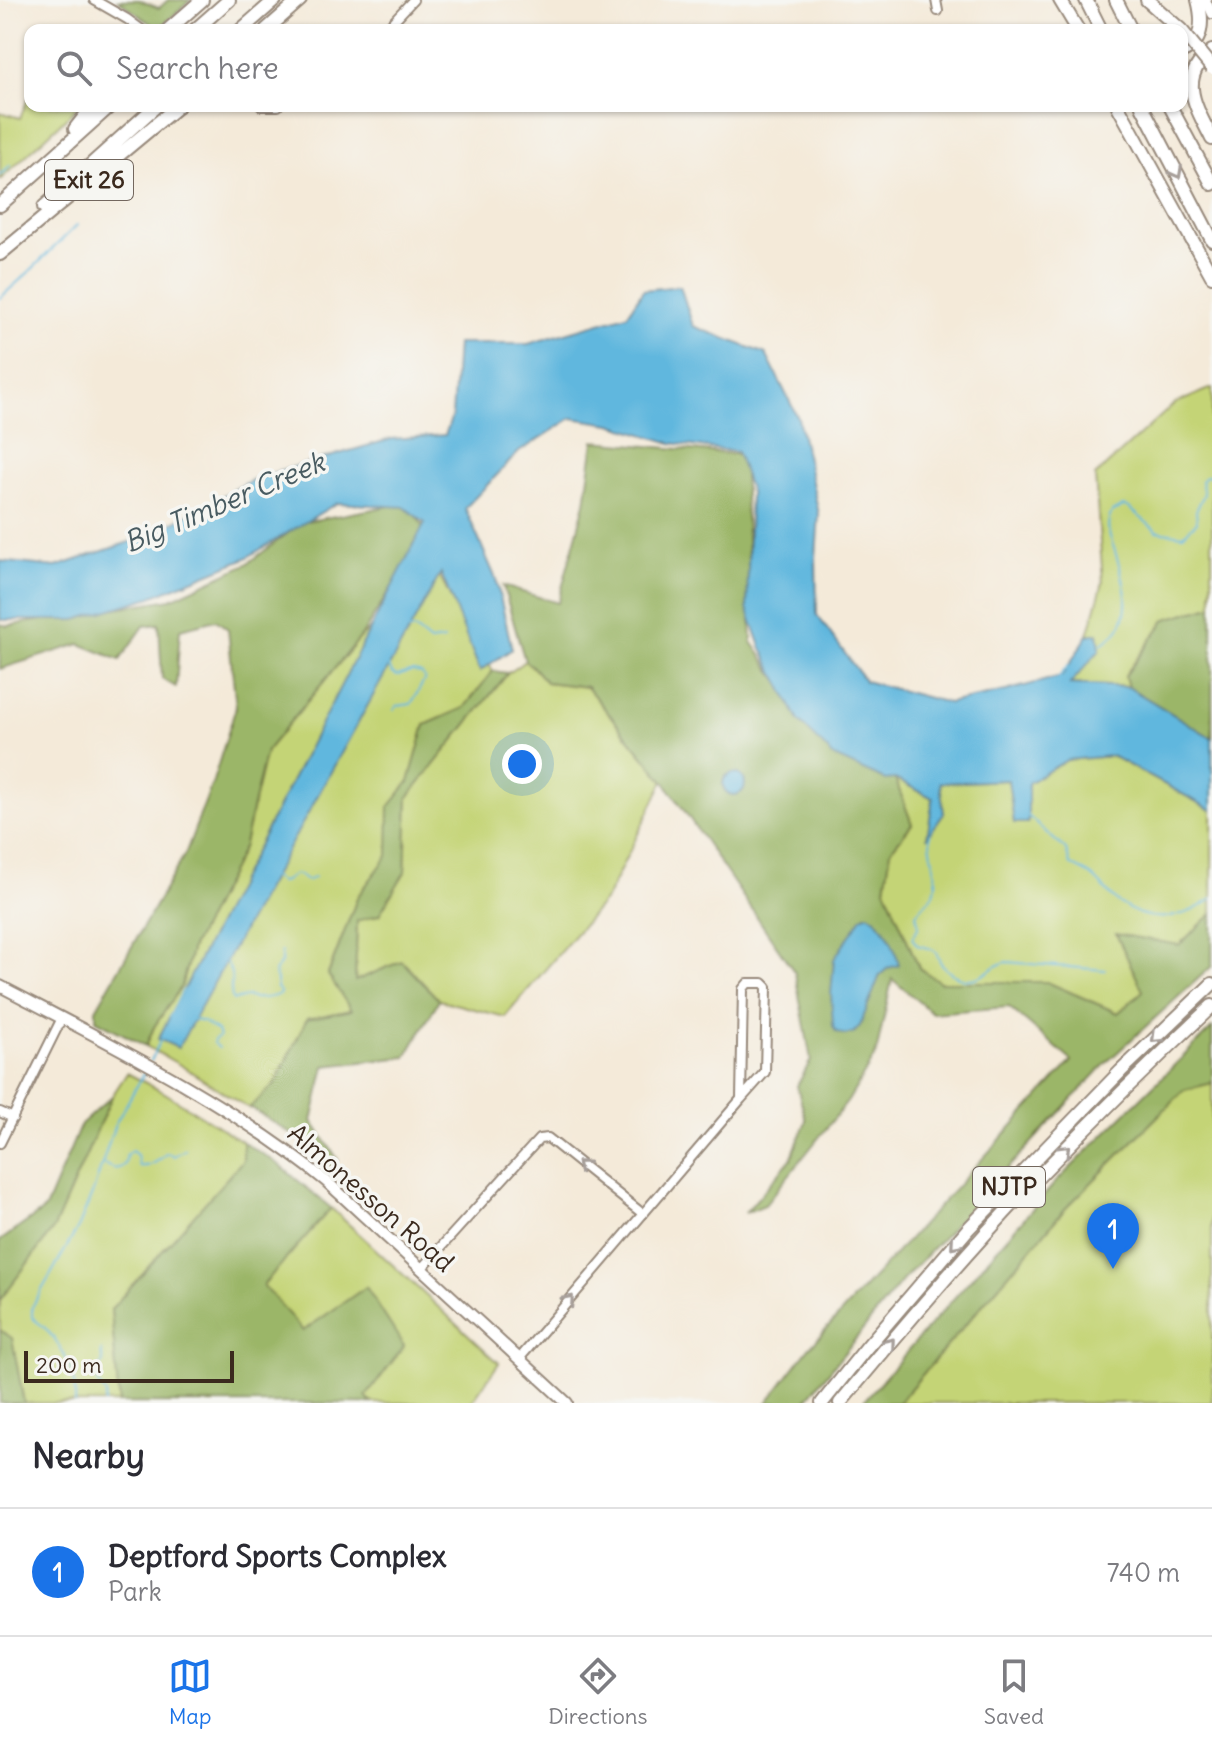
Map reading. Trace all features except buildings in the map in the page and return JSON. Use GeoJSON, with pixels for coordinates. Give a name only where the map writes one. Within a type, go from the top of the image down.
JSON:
{"type":"FeatureCollection","features":[{"type":"Feature","properties":{"kind":"highway"},"geometry":{"type":"LineString","coordinates":[[175,24],[202,0]]}},
{"type":"Feature","properties":{"kind":"highway"},"geometry":{"type":"LineString","coordinates":[[202,24],[229,0]]}},
{"type":"Feature","properties":{"kind":"highway"},"geometry":{"type":"LineString","coordinates":[[248,24],[275,0]]}},
{"type":"Feature","properties":{"kind":"highway"},"geometry":{"type":"LineString","coordinates":[[273,24],[300,0]]}},
{"type":"Feature","properties":{"kind":"highway"},"geometry":{"type":"LineString","coordinates":[[1060,0],[1074,24]]}},
{"type":"Feature","properties":{"kind":"highway"},"geometry":{"type":"LineString","coordinates":[[1086,0],[1098,24]]}},
{"type":"Feature","properties":{"kind":"highway"},"geometry":{"type":"LineString","coordinates":[[1147,0],[1175,24]]}},
{"type":"Feature","properties":{"kind":"highway"},"geometry":{"type":"LineString","coordinates":[[1188,48],[1196,41],[1200,31],[1201,9],[1198,0]]}},
{"type":"Feature","properties":{"kind":"highway"},"geometry":{"type":"LineString","coordinates":[[1117,3],[1128,24]]}},
{"type":"Feature","properties":{"kind":"highway"},"geometry":{"type":"LineString","coordinates":[[1117,3],[1136,24]]}},
{"type":"Feature","properties":{"kind":"highway"},"geometry":{"type":"LineString","coordinates":[[1188,38],[1212,68]]}},
{"type":"Feature","properties":{"kind":"highway"},"geometry":{"type":"LineString","coordinates":[[1188,49],[1212,39]]}},
{"type":"Feature","properties":{"kind":"highway"},"geometry":{"type":"LineString","coordinates":[[1212,51],[1197,66],[1192,80],[1192,94],[1212,139]]}},
{"type":"Feature","properties":{"kind":"highway"},"geometry":{"type":"LineString","coordinates":[[1197,66],[1212,60]]}},
{"type":"Feature","properties":{"kind":"highway"},"geometry":{"type":"LineString","coordinates":[[35,173],[88,112]]}},
{"type":"Feature","properties":{"kind":"highway"},"geometry":{"type":"LineString","coordinates":[[0,205],[103,112]]}},
{"type":"Feature","properties":{"kind":"highway"},"geometry":{"type":"LineString","coordinates":[[0,247],[149,112]]}},
{"type":"Feature","properties":{"kind":"highway","name":"Exit 26"},"geometry":{"type":"LineString","coordinates":[[0,254],[171,112]]}},
{"type":"Feature","properties":{"kind":"highway"},"geometry":{"type":"LineString","coordinates":[[1121,112],[1212,276]]}},
{"type":"Feature","properties":{"kind":"highway"},"geometry":{"type":"LineString","coordinates":[[1145,112],[1212,240]]}},
{"type":"Feature","properties":{"kind":"highway"},"geometry":{"type":"LineString","coordinates":[[1173,112],[1212,184]]}},
{"type":"Feature","properties":{"kind":"highway","name":"NJTP"},"geometry":{"type":"LineString","coordinates":[[822,1403],[968,1229],[1121,1071],[1212,984]]}},
{"type":"Feature","properties":{"kind":"highway","name":"NJTP"},"geometry":{"type":"LineString","coordinates":[[840,1403],[922,1304],[1041,1174],[1212,1006]]}},
{"type":"Feature","properties":{"kind":"main road","name":"Almonesson Road"},"geometry":{"type":"LineString","coordinates":[[0,986],[158,1070],[296,1157],[567,1403]]}},
{"type":"Feature","properties":{"kind":"street"},"geometry":{"type":"LineString","coordinates":[[94,0],[134,24]]}},
{"type":"Feature","properties":{"kind":"street"},"geometry":{"type":"LineString","coordinates":[[391,24],[413,0]]}},
{"type":"Feature","properties":{"kind":"street"},"geometry":{"type":"LineString","coordinates":[[936,0],[938,11]]}},
{"type":"Feature","properties":{"kind":"street"},"geometry":{"type":"LineString","coordinates":[[1206,0],[1212,14]]}},
{"type":"Feature","properties":{"kind":"street"},"geometry":{"type":"LineString","coordinates":[[519,1359],[765,1072],[767,987],[763,983],[748,983],[743,989],[741,1099]]}},
{"type":"Feature","properties":{"kind":"street"},"geometry":{"type":"LineString","coordinates":[[0,1143],[62,1018]]}},
{"type":"Feature","properties":{"kind":"street"},"geometry":{"type":"LineString","coordinates":[[0,1112],[13,1118]]}},
{"type":"Feature","properties":{"kind":"street"},"geometry":{"type":"LineString","coordinates":[[421,1269],[539,1139],[548,1138],[643,1214]]}},
{"type":"Feature","properties":{"kind":"green space"},"geometry":{"type":"Polygon","coordinates":[[[118,0],[139,0],[159,8],[168,0],[191,0],[164,24],[151,24],[118,0]]]}},
{"type":"Feature","properties":{"kind":"green space"},"geometry":{"type":"Polygon","coordinates":[[[24,108],[24,112],[73,112],[0,180],[0,112],[20,118],[24,108]]]}},
{"type":"Feature","properties":{"kind":"green space"},"geometry":{"type":"Polygon","coordinates":[[[1212,388],[1212,606],[1166,619],[1125,675],[1128,687],[1069,684],[1100,650],[1098,634],[1088,635],[1103,582],[1095,476],[1174,404],[1212,388]]]}},
{"type":"Feature","properties":{"kind":"green space"},"geometry":{"type":"Polygon","coordinates":[[[594,441],[743,455],[752,642],[815,734],[895,779],[912,824],[891,850],[885,888],[919,968],[940,982],[1047,982],[1118,1013],[1143,991],[1116,934],[1179,945],[1212,914],[1212,966],[1108,1061],[902,1281],[804,1403],[767,1403],[809,1348],[1072,1061],[1009,1007],[932,1013],[892,979],[876,1054],[848,1101],[765,1205],[745,1213],[791,1159],[806,1121],[797,1086],[811,1060],[795,973],[664,781],[587,687],[546,682],[525,661],[503,586],[558,603],[585,503],[594,441]]]}},
{"type":"Feature","properties":{"kind":"green space"},"geometry":{"type":"Polygon","coordinates":[[[406,503],[427,531],[360,638],[266,751],[243,848],[192,947],[181,987],[154,1027],[146,1046],[96,1020],[96,1009],[186,852],[213,781],[236,707],[228,629],[216,620],[180,629],[176,687],[162,679],[159,624],[144,626],[120,660],[80,644],[0,669],[0,624],[7,626],[171,599],[247,564],[303,522],[406,503]]]}},
{"type":"Feature","properties":{"kind":"green space"},"geometry":{"type":"Polygon","coordinates":[[[435,568],[493,671],[464,708],[425,725],[409,783],[389,807],[389,856],[358,896],[328,974],[352,1010],[307,1019],[275,1084],[250,1109],[146,1046],[154,1027],[181,987],[192,947],[243,848],[266,751],[360,638],[435,568]]]}},
{"type":"Feature","properties":{"kind":"green space"},"geometry":{"type":"Polygon","coordinates":[[[1212,606],[1212,738],[1128,687],[1125,676],[1166,619],[1212,606]]]}},
{"type":"Feature","properties":{"kind":"green space"},"geometry":{"type":"Polygon","coordinates":[[[525,661],[546,682],[587,687],[664,781],[607,897],[505,1017],[439,1000],[402,961],[355,981],[357,921],[405,872],[408,797],[508,673],[525,661]]]}},
{"type":"Feature","properties":{"kind":"green space"},"geometry":{"type":"Polygon","coordinates":[[[493,671],[508,673],[408,797],[405,872],[379,915],[357,921],[355,981],[402,961],[439,1000],[406,1057],[325,1066],[312,1121],[338,1160],[333,1167],[296,1137],[250,1107],[275,1084],[307,1019],[351,1010],[328,975],[358,896],[388,856],[389,807],[409,782],[425,725],[464,708],[493,671]]]}},
{"type":"Feature","properties":{"kind":"green space"},"geometry":{"type":"Polygon","coordinates":[[[1112,756],[1212,810],[1212,914],[1179,945],[1143,992],[1118,1013],[1047,982],[940,982],[919,968],[885,888],[891,850],[912,824],[895,779],[933,798],[928,836],[939,783],[1009,780],[1014,823],[1027,823],[1028,783],[1067,760],[1112,756]]]}},
{"type":"Feature","properties":{"kind":"green space"},"geometry":{"type":"Polygon","coordinates":[[[1212,1028],[1212,1083],[1184,1090],[1065,1209],[898,1403],[862,1403],[1055,1183],[1212,1028]]]}},
{"type":"Feature","properties":{"kind":"green space"},"geometry":{"type":"Polygon","coordinates":[[[127,1073],[243,1142],[244,1160],[111,1309],[119,1403],[24,1403],[12,1339],[0,1330],[0,1300],[54,1228],[112,1096],[127,1073]]]}},
{"type":"Feature","properties":{"kind":"green space"},"geometry":{"type":"Polygon","coordinates":[[[1212,1083],[1212,1403],[898,1403],[1065,1209],[1184,1090],[1212,1083]]]}},
{"type":"Feature","properties":{"kind":"green space"},"geometry":{"type":"Polygon","coordinates":[[[112,1096],[54,1228],[0,1300],[0,1241],[45,1209],[81,1124],[112,1096]]]}},
{"type":"Feature","properties":{"kind":"green space"},"geometry":{"type":"Polygon","coordinates":[[[243,1142],[277,1163],[331,1208],[263,1285],[303,1331],[366,1287],[404,1346],[366,1397],[372,1403],[119,1403],[111,1309],[243,1160],[243,1142]]]}},
{"type":"Feature","properties":{"kind":"green space"},"geometry":{"type":"Polygon","coordinates":[[[331,1208],[499,1363],[471,1403],[372,1403],[365,1397],[366,1288],[303,1331],[262,1285],[331,1208]]]}},
{"type":"Feature","properties":{"kind":"green space"},"geometry":{"type":"Polygon","coordinates":[[[0,1330],[12,1338],[24,1403],[0,1403],[0,1330]]]}},
{"type":"Feature","properties":{"kind":"water","name":"Big Timber Creek"},"geometry":{"type":"Polygon","coordinates":[[[680,286],[693,326],[766,354],[798,418],[819,514],[817,615],[865,681],[948,703],[1062,676],[1088,635],[1098,633],[1100,650],[1070,684],[1128,687],[1212,738],[1212,810],[1112,756],[1067,760],[1028,783],[1028,823],[1014,823],[1008,780],[940,783],[944,813],[927,838],[933,798],[895,779],[885,780],[834,757],[799,721],[762,649],[747,608],[750,492],[737,452],[671,443],[611,424],[572,418],[519,452],[465,508],[496,579],[512,649],[480,671],[441,573],[178,1048],[158,1039],[425,523],[404,507],[337,503],[246,558],[151,597],[76,620],[0,620],[0,561],[56,567],[147,536],[256,478],[391,439],[445,435],[452,416],[457,344],[528,344],[627,315],[643,290],[680,286]]]}},
{"type":"Feature","properties":{"kind":"water"},"geometry":{"type":"Polygon","coordinates":[[[734,773],[742,776],[745,784],[742,792],[734,795],[726,792],[723,784],[726,776],[734,773]]]}},
{"type":"Feature","properties":{"kind":"water"},"geometry":{"type":"Polygon","coordinates":[[[868,914],[884,929],[899,965],[888,968],[880,975],[860,1026],[854,1033],[845,1035],[836,1032],[833,1026],[831,994],[834,959],[862,917],[868,914]]]}},
{"type":"Feature","properties":{"kind":"waterway"},"geometry":{"type":"LineString","coordinates":[[0,175],[10,166]]}},
{"type":"Feature","properties":{"kind":"waterway"},"geometry":{"type":"LineString","coordinates":[[0,298],[77,225]]}},
{"type":"Feature","properties":{"kind":"waterway"},"geometry":{"type":"LineString","coordinates":[[1100,645],[1113,636],[1125,614],[1125,589],[1108,530],[1112,512],[1123,506],[1128,507],[1157,531],[1183,535],[1197,522],[1196,511],[1204,494],[1201,481],[1212,475]]}},
{"type":"Feature","properties":{"kind":"waterway"},"geometry":{"type":"LineString","coordinates":[[406,631],[414,629],[430,642],[444,640]]}},
{"type":"Feature","properties":{"kind":"waterway"},"geometry":{"type":"LineString","coordinates":[[1059,677],[1068,666]]}},
{"type":"Feature","properties":{"kind":"waterway"},"geometry":{"type":"LineString","coordinates":[[389,667],[397,676],[415,672],[425,679],[411,704],[397,706],[394,710]]}},
{"type":"Feature","properties":{"kind":"waterway"},"geometry":{"type":"LineString","coordinates":[[1027,815],[1066,850],[1070,864],[1092,876],[1119,903],[1142,915],[1178,915],[1212,899]]}},
{"type":"Feature","properties":{"kind":"waterway"},"geometry":{"type":"LineString","coordinates":[[930,833],[936,887],[916,914],[919,926],[912,938],[917,945],[935,951],[949,971],[956,976],[973,979],[1007,962],[1105,970]]}},
{"type":"Feature","properties":{"kind":"waterway"},"geometry":{"type":"LineString","coordinates":[[272,877],[280,882],[294,874],[305,880],[314,877]]}},
{"type":"Feature","properties":{"kind":"waterway"},"geometry":{"type":"LineString","coordinates":[[226,962],[231,973],[233,1000],[275,996],[281,993],[274,972],[281,963],[281,952]]}},
{"type":"Feature","properties":{"kind":"waterway"},"geometry":{"type":"LineString","coordinates":[[170,1017],[183,990]]}},
{"type":"Feature","properties":{"kind":"waterway"},"geometry":{"type":"LineString","coordinates":[[192,1019],[217,1031],[219,1037],[213,1043],[219,1048]]}},
{"type":"Feature","properties":{"kind":"waterway"},"geometry":{"type":"LineString","coordinates":[[151,1061],[160,1041]]}},
{"type":"Feature","properties":{"kind":"waterway"},"geometry":{"type":"LineString","coordinates":[[75,1403],[74,1383],[64,1355],[45,1328],[32,1317],[32,1307],[79,1226],[115,1124],[146,1070]]}},
{"type":"Feature","properties":{"kind":"waterway"},"geometry":{"type":"LineString","coordinates":[[104,1164],[120,1168],[132,1151],[137,1155],[139,1166],[147,1166],[167,1153],[174,1156],[186,1149]]}},
{"type":"Feature","properties":{"kind":"waterway"},"geometry":{"type":"LineString","coordinates":[[101,1351],[103,1363],[97,1369],[98,1384],[106,1394],[105,1403]]}},
{"type":"Feature","properties":{"kind":"place","name":"Deptford Sports Complex"},"geometry":{"type":"Point","coordinates":[1113,1269]}}]}
